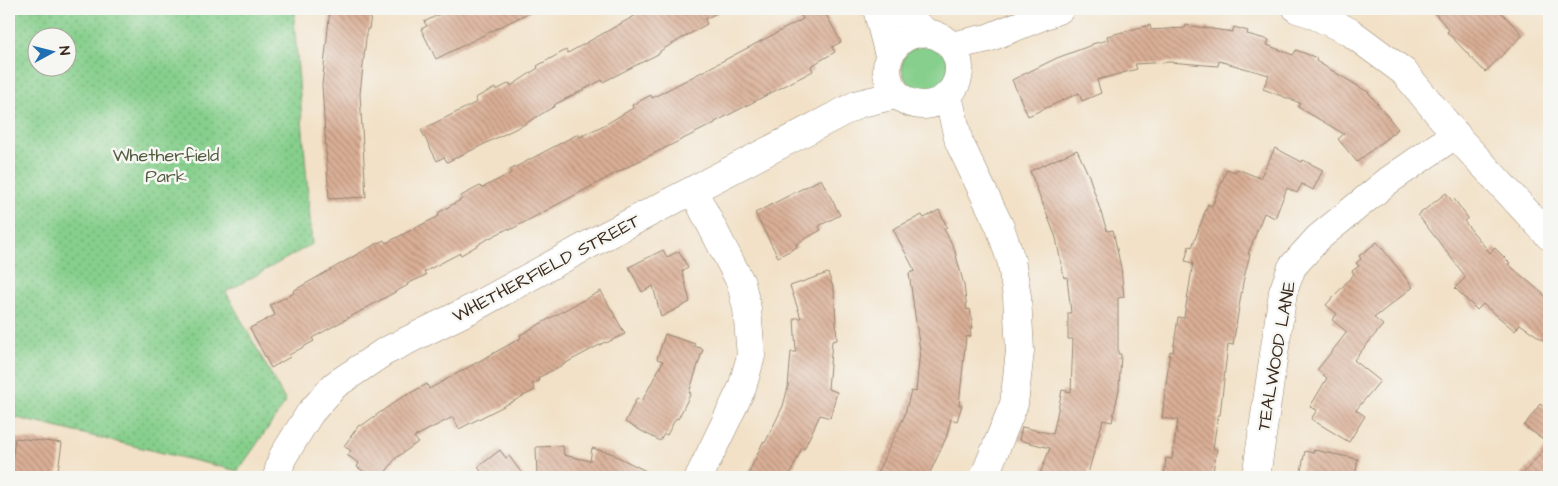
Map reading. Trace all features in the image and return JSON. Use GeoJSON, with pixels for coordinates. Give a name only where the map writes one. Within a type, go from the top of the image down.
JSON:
{"type":"FeatureCollection","features":[{"type":"Feature","properties":{"kind":"street"},"geometry":{"type":"LineString","coordinates":[[877,9],[888,62],[889,82],[896,95],[909,103],[944,93],[988,38]]}},
{"type":"Feature","properties":{"kind":"street"},"geometry":{"type":"LineString","coordinates":[[897,9],[927,33]]}},
{"type":"Feature","properties":{"kind":"street"},"geometry":{"type":"LineString","coordinates":[[951,46],[988,38],[1060,9]]}},
{"type":"Feature","properties":{"kind":"street"},"geometry":{"type":"LineString","coordinates":[[1297,9],[1310,12],[1350,32],[1404,72],[1456,134],[1549,236]]}},
{"type":"Feature","properties":{"kind":"street"},"geometry":{"type":"LineString","coordinates":[[888,62],[898,42],[912,34],[927,33],[937,35],[951,46],[959,63],[944,93],[959,142],[1000,227],[1012,260],[1017,296],[1020,351],[1014,404],[984,477]]}},
{"type":"Feature","properties":{"kind":"street","name":"WHETHERFIELD STREET"},"geometry":{"type":"LineString","coordinates":[[858,104],[888,62]]}},
{"type":"Feature","properties":{"kind":"street","name":"WHETHERFIELD STREET"},"geometry":{"type":"LineString","coordinates":[[277,477],[282,458],[310,413],[335,385],[384,352],[858,104],[896,95]]}},
{"type":"Feature","properties":{"kind":"street","name":"TEALWOOD LANE"},"geometry":{"type":"LineString","coordinates":[[1256,477],[1283,292],[1292,267],[1318,238],[1388,181],[1456,134]]}},
{"type":"Feature","properties":{"kind":"street"},"geometry":{"type":"LineString","coordinates":[[693,190],[741,283],[747,309],[751,356],[742,388],[699,477]]}},
{"type":"Feature","properties":{"kind":"green space","name":"Whetherfield Park"},"geometry":{"type":"Polygon","coordinates":[[[9,9],[296,9],[294,20],[312,244],[226,292],[286,402],[238,471],[9,416],[9,9]]]}},
{"type":"Feature","properties":{"kind":"green space"},"geometry":{"type":"Polygon","coordinates":[[[920,44],[930,44],[944,54],[948,67],[944,80],[938,86],[930,90],[920,90],[906,80],[902,72],[902,62],[912,48],[920,44]]]}},
{"type":"Feature","properties":{"kind":"building"},"geometry":{"type":"Polygon","coordinates":[[[330,9],[372,9],[369,29],[367,29],[360,94],[366,197],[329,199],[322,85],[330,9]]]}},
{"type":"Feature","properties":{"kind":"building"},"geometry":{"type":"Polygon","coordinates":[[[450,9],[536,9],[436,59],[421,29],[427,26],[424,22],[450,9]]]}},
{"type":"Feature","properties":{"kind":"building"},"geometry":{"type":"Polygon","coordinates":[[[647,9],[725,9],[705,19],[707,24],[660,51],[660,53],[603,82],[602,80],[554,105],[523,125],[466,153],[447,162],[444,157],[437,161],[421,130],[477,102],[475,98],[495,88],[496,90],[510,83],[511,86],[538,68],[537,66],[566,50],[568,53],[647,9]]]}},
{"type":"Feature","properties":{"kind":"building"},"geometry":{"type":"Polygon","coordinates":[[[798,9],[823,9],[841,42],[832,47],[835,52],[811,66],[813,71],[510,230],[509,228],[461,255],[460,253],[424,272],[426,275],[312,338],[314,341],[271,368],[250,328],[275,315],[270,305],[294,293],[293,291],[365,250],[384,240],[386,243],[439,216],[438,213],[462,199],[461,196],[480,186],[482,188],[511,173],[510,170],[578,134],[580,137],[608,123],[633,108],[632,105],[651,95],[652,98],[803,19],[798,9]]]}},
{"type":"Feature","properties":{"kind":"building"},"geometry":{"type":"Polygon","coordinates":[[[1431,9],[1498,9],[1523,35],[1485,72],[1447,32],[1449,30],[1431,9]]]}},
{"type":"Feature","properties":{"kind":"building"},"geometry":{"type":"Polygon","coordinates":[[[1150,25],[1151,30],[1185,28],[1186,25],[1232,32],[1234,27],[1248,31],[1247,34],[1269,40],[1267,45],[1293,55],[1296,50],[1317,58],[1316,61],[1368,92],[1398,129],[1357,162],[1338,139],[1344,134],[1298,107],[1300,103],[1263,89],[1269,75],[1219,61],[1218,66],[1169,62],[1135,64],[1137,69],[1097,80],[1101,93],[1082,101],[1079,93],[1028,116],[1012,80],[1057,58],[1092,44],[1108,40],[1107,36],[1150,25]]]}},
{"type":"Feature","properties":{"kind":"building"},"geometry":{"type":"Polygon","coordinates":[[[1275,148],[1323,170],[1313,190],[1302,184],[1297,193],[1287,188],[1275,218],[1264,213],[1248,254],[1250,254],[1243,282],[1233,345],[1228,344],[1220,415],[1218,415],[1213,449],[1217,449],[1212,477],[1164,477],[1166,458],[1172,459],[1178,420],[1162,418],[1170,351],[1173,352],[1178,317],[1184,318],[1193,263],[1185,261],[1189,246],[1192,247],[1208,204],[1212,206],[1227,169],[1235,172],[1237,169],[1260,178],[1275,148]]]}},
{"type":"Feature","properties":{"kind":"building"},"geometry":{"type":"Polygon","coordinates":[[[1077,150],[1089,176],[1107,231],[1113,230],[1121,268],[1124,297],[1118,298],[1118,354],[1121,354],[1119,389],[1112,422],[1103,420],[1087,477],[1050,477],[1040,474],[1050,448],[1019,440],[1022,427],[1053,434],[1062,390],[1071,392],[1073,339],[1068,339],[1068,313],[1071,313],[1067,277],[1064,278],[1056,238],[1030,171],[1077,150]]]}},
{"type":"Feature","properties":{"kind":"building"},"geometry":{"type":"Polygon","coordinates":[[[821,179],[840,215],[819,226],[821,230],[796,244],[797,247],[778,257],[755,213],[821,179]]]}},
{"type":"Feature","properties":{"kind":"building"},"geometry":{"type":"Polygon","coordinates":[[[1446,193],[1452,201],[1454,199],[1468,218],[1464,221],[1490,253],[1495,248],[1510,263],[1508,264],[1549,299],[1549,331],[1543,340],[1520,324],[1515,331],[1483,304],[1477,310],[1455,288],[1466,277],[1418,215],[1446,193]]]}},
{"type":"Feature","properties":{"kind":"building"},"geometry":{"type":"Polygon","coordinates":[[[939,210],[947,227],[944,229],[954,248],[964,285],[967,310],[970,309],[973,328],[970,328],[971,336],[966,337],[959,405],[962,405],[957,421],[951,419],[946,438],[928,477],[875,477],[904,417],[911,391],[916,392],[920,350],[909,273],[915,271],[893,229],[922,215],[924,218],[939,210]]]}},
{"type":"Feature","properties":{"kind":"building"},"geometry":{"type":"Polygon","coordinates":[[[1377,242],[1413,287],[1374,318],[1383,325],[1354,360],[1380,381],[1356,410],[1365,416],[1349,442],[1311,419],[1317,410],[1310,407],[1327,378],[1317,370],[1347,332],[1332,320],[1337,314],[1326,305],[1354,274],[1352,271],[1359,266],[1356,263],[1361,259],[1359,256],[1377,242]]]}},
{"type":"Feature","properties":{"kind":"building"},"geometry":{"type":"Polygon","coordinates":[[[663,250],[667,257],[679,251],[688,268],[682,271],[690,302],[661,317],[653,286],[642,292],[629,267],[663,250]]]}},
{"type":"Feature","properties":{"kind":"building"},"geometry":{"type":"Polygon","coordinates":[[[828,273],[834,290],[837,340],[832,341],[828,389],[837,392],[830,418],[820,415],[789,477],[747,477],[763,442],[765,443],[783,406],[788,387],[791,352],[796,352],[794,318],[801,318],[790,286],[828,273]]]}},
{"type":"Feature","properties":{"kind":"building"},"geometry":{"type":"Polygon","coordinates":[[[601,291],[625,334],[605,342],[538,378],[539,381],[532,384],[535,390],[459,429],[453,417],[414,437],[418,442],[396,458],[382,477],[372,477],[357,467],[359,463],[347,455],[351,451],[344,446],[359,425],[361,426],[399,399],[427,384],[429,389],[521,338],[520,335],[601,291]]]}},
{"type":"Feature","properties":{"kind":"building"},"geometry":{"type":"Polygon","coordinates":[[[665,334],[695,344],[694,346],[703,349],[689,393],[691,393],[678,419],[676,418],[667,435],[664,434],[660,441],[625,422],[637,398],[642,401],[663,361],[657,359],[665,334]]]}},
{"type":"Feature","properties":{"kind":"building"},"geometry":{"type":"Polygon","coordinates":[[[1540,404],[1549,410],[1549,443],[1524,426],[1540,404]]]}},
{"type":"Feature","properties":{"kind":"building"},"geometry":{"type":"Polygon","coordinates":[[[15,438],[62,443],[57,477],[10,477],[15,438]]]}},
{"type":"Feature","properties":{"kind":"building"},"geometry":{"type":"Polygon","coordinates":[[[1549,444],[1549,477],[1520,477],[1549,444]]]}},
{"type":"Feature","properties":{"kind":"building"},"geometry":{"type":"Polygon","coordinates":[[[563,446],[564,455],[590,461],[592,448],[614,454],[658,477],[537,477],[536,447],[563,446]]]}},
{"type":"Feature","properties":{"kind":"building"},"geometry":{"type":"Polygon","coordinates":[[[500,450],[506,458],[509,456],[525,477],[485,477],[478,467],[500,450]]]}},
{"type":"Feature","properties":{"kind":"building"},"geometry":{"type":"Polygon","coordinates":[[[1314,450],[1358,459],[1355,477],[1307,477],[1308,472],[1301,471],[1305,451],[1313,453],[1314,450]]]}}]}
